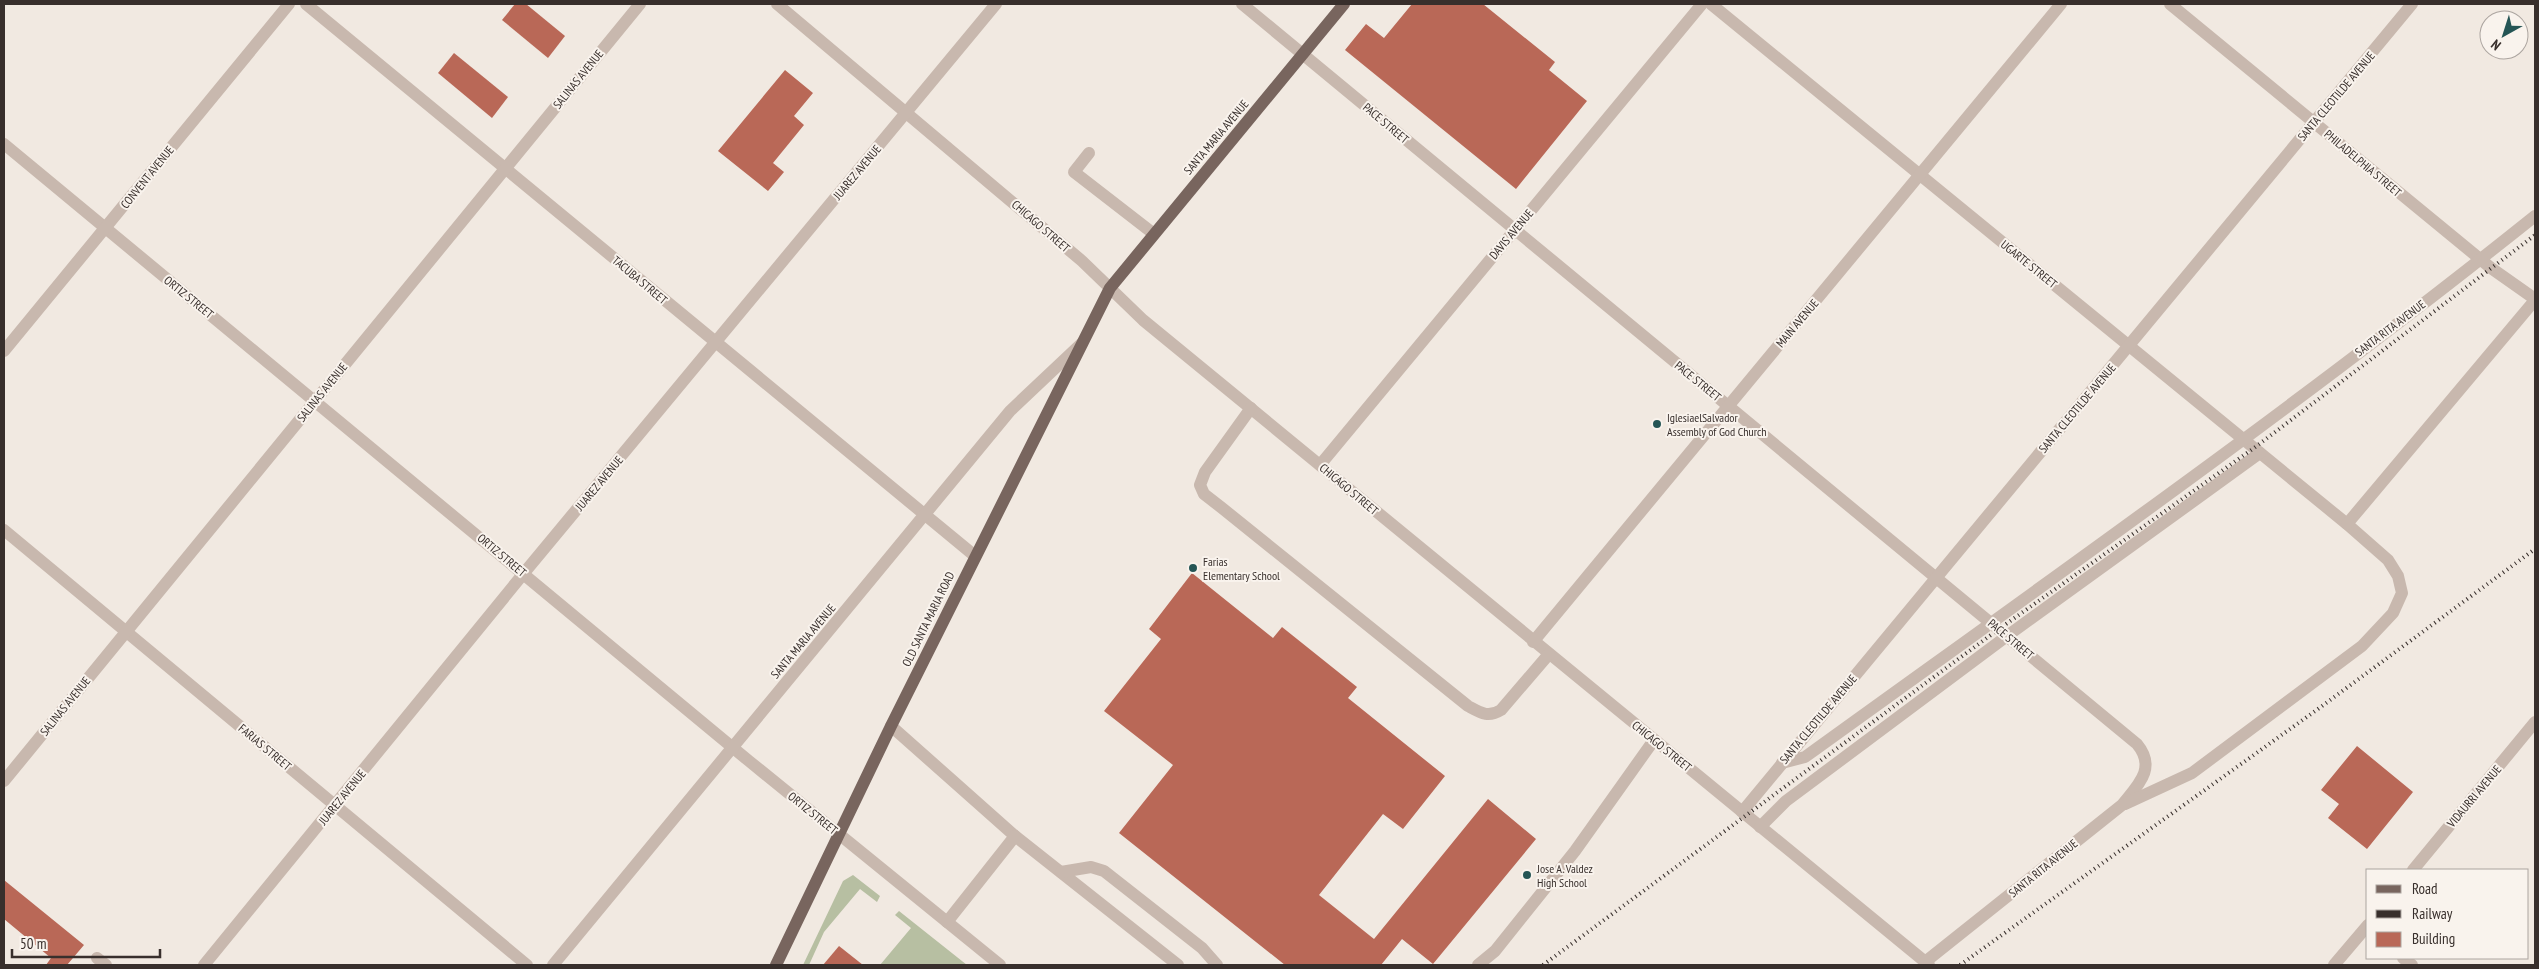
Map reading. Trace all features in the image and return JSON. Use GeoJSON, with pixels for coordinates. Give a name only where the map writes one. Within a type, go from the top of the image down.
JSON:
{"type":"FeatureCollection","features":[{"type":"Feature","properties":{"kind":"main road","name":"SANTA MARIA AVENUE"},"geometry":{"type":"LineString","coordinates":[[1110,288],[1344,4]]}},
{"type":"Feature","properties":{"kind":"main road","name":"OLD SANTA MARIA ROAD"},"geometry":{"type":"LineString","coordinates":[[776,965],[891,726],[1110,288]]}},
{"type":"Feature","properties":{"kind":"street","name":"CONVENT AVENUE"},"geometry":{"type":"LineString","coordinates":[[4,351],[289,4]]}},
{"type":"Feature","properties":{"kind":"street","name":"TACUBA STREET"},"geometry":{"type":"LineString","coordinates":[[306,4],[975,556]]}},
{"type":"Feature","properties":{"kind":"street","name":"SALINAS AVENUE"},"geometry":{"type":"LineString","coordinates":[[4,781],[640,4]]}},
{"type":"Feature","properties":{"kind":"street","name":"CHICAGO STREET"},"geometry":{"type":"LineString","coordinates":[[777,4],[907,111],[1082,261],[1143,320],[1927,964]]}},
{"type":"Feature","properties":{"kind":"street","name":"JUAREZ AVENUE"},"geometry":{"type":"LineString","coordinates":[[204,965],[524,573],[996,4]]}},
{"type":"Feature","properties":{"kind":"street","name":"PACE STREET"},"geometry":{"type":"LineString","coordinates":[[1242,4],[2138,744],[2145,754],[2147,763]]}},
{"type":"Feature","properties":{"kind":"street","name":"DAVIS AVENUE"},"geometry":{"type":"LineString","coordinates":[[1320,465],[1702,4]]}},
{"type":"Feature","properties":{"kind":"street","name":"UGARTE STREET"},"geometry":{"type":"LineString","coordinates":[[1711,4],[2347,524],[2388,560],[2398,576],[2402,593],[2393,613],[2362,646],[2192,773],[2122,805]]}},
{"type":"Feature","properties":{"kind":"street","name":"MAIN AVENUE"},"geometry":{"type":"LineString","coordinates":[[1533,642],[2061,4]]}},
{"type":"Feature","properties":{"kind":"street","name":"PHILADELPHIA STREET"},"geometry":{"type":"LineString","coordinates":[[2170,4],[2480,260],[2535,300]]}},
{"type":"Feature","properties":{"kind":"street","name":"SANTA CLEOTILDE AVENUE"},"geometry":{"type":"LineString","coordinates":[[1742,812],[2412,4]]}},
{"type":"Feature","properties":{"kind":"street","name":"ORTIZ STREET"},"geometry":{"type":"LineString","coordinates":[[4,144],[734,746],[838,834],[1000,965]]}},
{"type":"Feature","properties":{"kind":"street"},"geometry":{"type":"LineString","coordinates":[[1089,153],[1074,172],[1154,234]]}},
{"type":"Feature","properties":{"kind":"street","name":"SANTA RITA AVENUE"},"geometry":{"type":"LineString","coordinates":[[1782,763],[1805,757],[1991,622],[2242,438],[2480,260],[2535,216]]}},
{"type":"Feature","properties":{"kind":"street"},"geometry":{"type":"LineString","coordinates":[[2347,524],[2535,300]]}},
{"type":"Feature","properties":{"kind":"street","name":"SANTA MARIA AVENUE"},"geometry":{"type":"LineString","coordinates":[[553,965],[1010,411],[1083,342]]}},
{"type":"Feature","properties":{"kind":"street"},"geometry":{"type":"LineString","coordinates":[[1251,408],[1205,472],[1200,484],[1204,494],[1468,706],[1483,715],[1493,715],[1501,710],[1548,654]]}},
{"type":"Feature","properties":{"kind":"street"},"geometry":{"type":"LineString","coordinates":[[1760,826],[1786,801],[2007,636],[2260,453]]}},
{"type":"Feature","properties":{"kind":"street","name":"FARIAS STREET"},"geometry":{"type":"LineString","coordinates":[[4,530],[527,965]]}},
{"type":"Feature","properties":{"kind":"street","name":"VIDAURRI AVENUE"},"geometry":{"type":"LineString","coordinates":[[2414,869],[2535,722]]}},
{"type":"Feature","properties":{"kind":"street"},"geometry":{"type":"LineString","coordinates":[[891,726],[1015,836],[1178,965]]}},
{"type":"Feature","properties":{"kind":"street"},"geometry":{"type":"LineString","coordinates":[[1478,965],[1494,951],[1575,851],[1654,740]]}},
{"type":"Feature","properties":{"kind":"street","name":"SANTA RITA AVENUE"},"geometry":{"type":"LineString","coordinates":[[1927,964],[2122,805],[2142,780],[2147,763]]}},
{"type":"Feature","properties":{"kind":"street"},"geometry":{"type":"LineString","coordinates":[[947,922],[1015,836]]}},
{"type":"Feature","properties":{"kind":"street"},"geometry":{"type":"LineString","coordinates":[[1061,872],[1091,867],[1104,871],[1202,948],[1217,965]]}},
{"type":"Feature","properties":{"kind":"street"},"geometry":{"type":"LineString","coordinates":[[2334,965],[2366,928]]}},
{"type":"Feature","properties":{"kind":"green space"},"geometry":{"type":"Polygon","coordinates":[[[853,875],[880,896],[877,902],[860,889],[824,932],[809,965],[803,965],[843,881],[853,875]]]}},
{"type":"Feature","properties":{"kind":"green space"},"geometry":{"type":"Polygon","coordinates":[[[899,911],[967,965],[880,965],[911,928],[895,915],[899,911]]]}},
{"type":"Feature","properties":{"kind":"building"},"geometry":{"type":"Polygon","coordinates":[[[515,4],[526,4],[565,36],[548,58],[502,20],[515,4]]]}},
{"type":"Feature","properties":{"kind":"building"},"geometry":{"type":"Polygon","coordinates":[[[1412,4],[1483,4],[1555,62],[1549,70],[1587,101],[1516,189],[1345,50],[1366,24],[1384,38],[1412,4]]]}},
{"type":"Feature","properties":{"kind":"building"},"geometry":{"type":"Polygon","coordinates":[[[454,53],[508,97],[492,118],[438,73],[454,53]]]}},
{"type":"Feature","properties":{"kind":"building"},"geometry":{"type":"Polygon","coordinates":[[[785,70],[813,93],[794,116],[804,125],[773,163],[784,172],[768,191],[718,151],[785,70]]]}},
{"type":"Feature","properties":{"kind":"building"},"geometry":{"type":"Polygon","coordinates":[[[1192,573],[1273,638],[1282,627],[1357,687],[1348,698],[1445,776],[1403,829],[1383,814],[1319,895],[1374,939],[1488,799],[1536,839],[1433,964],[1402,939],[1381,965],[1285,965],[1119,833],[1173,765],[1104,711],[1161,639],[1149,629],[1192,573]]]}},
{"type":"Feature","properties":{"kind":"building"},"geometry":{"type":"Polygon","coordinates":[[[2357,746],[2413,792],[2367,849],[2328,818],[2339,804],[2321,790],[2357,746]]]}},
{"type":"Feature","properties":{"kind":"building"},"geometry":{"type":"Polygon","coordinates":[[[4,880],[84,945],[67,965],[46,965],[51,958],[4,919],[4,880]]]}},
{"type":"Feature","properties":{"kind":"building"},"geometry":{"type":"Polygon","coordinates":[[[839,946],[863,965],[823,965],[839,946]]]}},
{"type":"Feature","properties":{"kind":"railway"},"geometry":{"type":"LineString","coordinates":[[1543,965],[1999,629],[2254,448],[2535,235]]}},
{"type":"Feature","properties":{"kind":"railway"},"geometry":{"type":"LineString","coordinates":[[1960,965],[2318,709],[2535,549]]}},
{"type":"Feature","properties":{"kind":"place","name":"IglesiaelSalvador Assembly of God Church"},"geometry":{"type":"Point","coordinates":[1657,424]}},
{"type":"Feature","properties":{"kind":"place","name":"Farias Elementary School"},"geometry":{"type":"Point","coordinates":[1193,568]}},
{"type":"Feature","properties":{"kind":"place","name":"Jose A. Valdez High School"},"geometry":{"type":"Point","coordinates":[1527,875]}}]}
